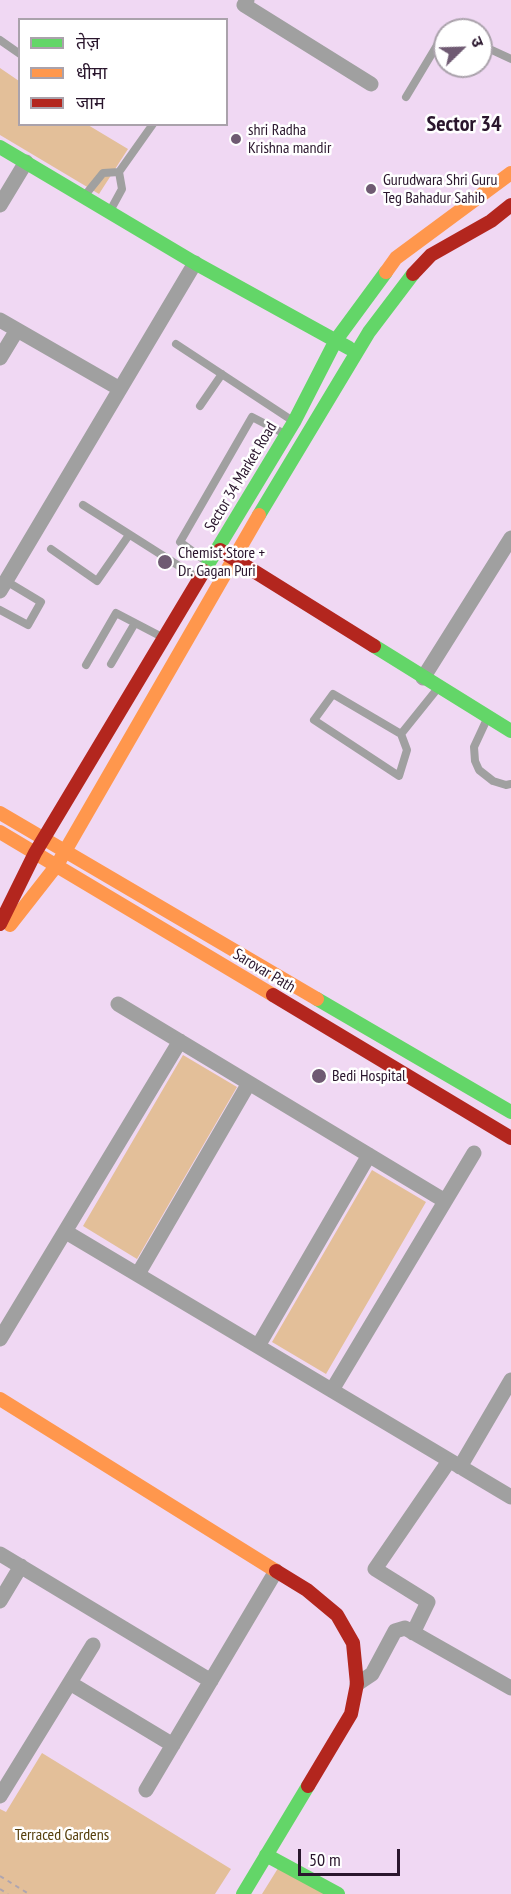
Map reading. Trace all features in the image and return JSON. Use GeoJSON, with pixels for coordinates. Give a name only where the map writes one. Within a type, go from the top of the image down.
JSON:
{"type":"FeatureCollection","features":[{"type":"Feature","properties":{"kind":"street"},"geometry":{"type":"LineString","coordinates":[[247,0],[244,5],[370,84]]}},
{"type":"Feature","properties":{"kind":"street"},"geometry":{"type":"LineString","coordinates":[[0,147],[195,263],[357,353]]}},
{"type":"Feature","properties":{"kind":"street"},"geometry":{"type":"LineString","coordinates":[[0,205],[26,162]]}},
{"type":"Feature","properties":{"kind":"street","name":"Sector 34 Market Road"},"geometry":{"type":"LineString","coordinates":[[0,924],[35,853],[294,422],[336,340],[396,258],[511,173]]}},
{"type":"Feature","properties":{"kind":"street"},"geometry":{"type":"LineString","coordinates":[[0,938],[57,865],[233,558],[357,353],[405,283],[431,255],[491,221],[511,205]]}},
{"type":"Feature","properties":{"kind":"street"},"geometry":{"type":"LineString","coordinates":[[3,586],[195,263]]}},
{"type":"Feature","properties":{"kind":"street"},"geometry":{"type":"LineString","coordinates":[[0,320],[120,389]]}},
{"type":"Feature","properties":{"kind":"street"},"geometry":{"type":"LineString","coordinates":[[0,358],[17,330]]}},
{"type":"Feature","properties":{"kind":"street"},"geometry":{"type":"LineString","coordinates":[[423,678],[511,538]]}},
{"type":"Feature","properties":{"kind":"street"},"geometry":{"type":"LineString","coordinates":[[217,548],[511,731]]}},
{"type":"Feature","properties":{"kind":"street","name":"Sarovar Path"},"geometry":{"type":"LineString","coordinates":[[0,813],[511,1112]]}},
{"type":"Feature","properties":{"kind":"street","name":"Sarovar Path"},"geometry":{"type":"LineString","coordinates":[[0,832],[511,1138]]}},
{"type":"Feature","properties":{"kind":"street"},"geometry":{"type":"LineString","coordinates":[[118,1004],[445,1201]]}},
{"type":"Feature","properties":{"kind":"street"},"geometry":{"type":"LineString","coordinates":[[0,1339],[180,1041]]}},
{"type":"Feature","properties":{"kind":"street"},"geometry":{"type":"LineString","coordinates":[[138,1274],[249,1083]]}},
{"type":"Feature","properties":{"kind":"street"},"geometry":{"type":"LineString","coordinates":[[332,1390],[474,1153]]}},
{"type":"Feature","properties":{"kind":"street"},"geometry":{"type":"LineString","coordinates":[[258,1346],[369,1155]]}},
{"type":"Feature","properties":{"kind":"street"},"geometry":{"type":"LineString","coordinates":[[66,1232],[511,1497]]}},
{"type":"Feature","properties":{"kind":"street"},"geometry":{"type":"LineString","coordinates":[[413,1633],[428,1602],[375,1569],[454,1464],[511,1380]]}},
{"type":"Feature","properties":{"kind":"street"},"geometry":{"type":"LineString","coordinates":[[1,1403],[307,1590],[337,1615],[353,1643],[357,1683],[351,1714],[243,1894]]}},
{"type":"Feature","properties":{"kind":"street"},"geometry":{"type":"LineString","coordinates":[[0,1554],[211,1681]]}},
{"type":"Feature","properties":{"kind":"street"},"geometry":{"type":"LineString","coordinates":[[0,1601],[21,1566]]}},
{"type":"Feature","properties":{"kind":"street"},"geometry":{"type":"LineString","coordinates":[[146,1790],[276,1571]]}},
{"type":"Feature","properties":{"kind":"street"},"geometry":{"type":"LineString","coordinates":[[357,1683],[372,1674],[395,1631],[405,1628],[511,1688]]}},
{"type":"Feature","properties":{"kind":"street"},"geometry":{"type":"LineString","coordinates":[[0,1796],[93,1645]]}},
{"type":"Feature","properties":{"kind":"street"},"geometry":{"type":"LineString","coordinates":[[70,1683],[173,1745]]}},
{"type":"Feature","properties":{"kind":"street"},"geometry":{"type":"LineString","coordinates":[[266,1855],[338,1894]]}},
{"type":"Feature","properties":{"kind":"lane"},"geometry":{"type":"LineString","coordinates":[[0,40],[18,53]]}},
{"type":"Feature","properties":{"kind":"lane"},"geometry":{"type":"LineString","coordinates":[[493,51],[511,59]]}},
{"type":"Feature","properties":{"kind":"lane"},"geometry":{"type":"LineString","coordinates":[[406,97],[433,54]]}},
{"type":"Feature","properties":{"kind":"lane"},"geometry":{"type":"LineString","coordinates":[[110,212],[122,189],[119,172],[152,126]]}},
{"type":"Feature","properties":{"kind":"lane"},"geometry":{"type":"LineString","coordinates":[[84,197],[103,173],[119,172]]}},
{"type":"Feature","properties":{"kind":"lane"},"geometry":{"type":"LineString","coordinates":[[176,344],[294,422]]}},
{"type":"Feature","properties":{"kind":"lane"},"geometry":{"type":"LineString","coordinates":[[200,406],[222,374]]}},
{"type":"Feature","properties":{"kind":"lane"},"geometry":{"type":"LineString","coordinates":[[208,562],[180,542],[252,417],[286,435]]}},
{"type":"Feature","properties":{"kind":"lane"},"geometry":{"type":"LineString","coordinates":[[83,505],[199,579]]}},
{"type":"Feature","properties":{"kind":"lane"},"geometry":{"type":"LineString","coordinates":[[51,549],[98,581],[129,535]]}},
{"type":"Feature","properties":{"kind":"lane"},"geometry":{"type":"LineString","coordinates":[[0,610],[28,626],[41,602],[3,586]]}},
{"type":"Feature","properties":{"kind":"lane"},"geometry":{"type":"LineString","coordinates":[[86,665],[116,613],[164,638]]}},
{"type":"Feature","properties":{"kind":"lane"},"geometry":{"type":"LineString","coordinates":[[111,664],[135,623]]}},
{"type":"Feature","properties":{"kind":"lane"},"geometry":{"type":"LineString","coordinates":[[401,734],[439,687]]}},
{"type":"Feature","properties":{"kind":"lane"},"geometry":{"type":"LineString","coordinates":[[333,694],[401,734],[407,750],[399,776],[314,720],[333,694]]}},
{"type":"Feature","properties":{"kind":"lane"},"geometry":{"type":"LineString","coordinates":[[488,718],[474,747],[475,761],[479,770],[493,781],[506,785],[511,784]]}},
{"type":"Feature","properties":{"kind":"path"},"geometry":{"type":"LineString","coordinates":[[0,1876],[29,1894]]}},
{"type":"Feature","properties":{"kind":"path"},"geometry":{"type":"LineString","coordinates":[[0,1889],[8,1894]]}},
{"type":"Feature","properties":{"kind":"green space"},"geometry":{"type":"Polygon","coordinates":[[[0,68],[18,80],[18,126],[90,126],[128,149],[99,194],[0,135],[0,68]]]}},
{"type":"Feature","properties":{"kind":"green space"},"geometry":{"type":"Polygon","coordinates":[[[183,1055],[237,1087],[137,1259],[83,1226],[183,1055]]]}},
{"type":"Feature","properties":{"kind":"green space"},"geometry":{"type":"Polygon","coordinates":[[[372,1170],[426,1202],[326,1374],[272,1342],[372,1170]]]}},
{"type":"Feature","properties":{"kind":"green space","name":"Terraced Gardens"},"geometry":{"type":"Polygon","coordinates":[[[42,1753],[231,1869],[215,1894],[0,1894],[0,1809],[6,1812],[42,1753]]]}},
{"type":"Feature","properties":{"kind":"green space"},"geometry":{"type":"Polygon","coordinates":[[[280,1865],[328,1894],[262,1894],[280,1865]]]}},
{"type":"Feature","properties":{"kind":"traffic: fast"},"geometry":{"type":"LineString","coordinates":[[0,147],[195,263],[349,348]]}},
{"type":"Feature","properties":{"kind":"traffic: fast"},"geometry":{"type":"LineString","coordinates":[[204,571],[294,422],[336,340],[386,272]]}},
{"type":"Feature","properties":{"kind":"traffic: fast"},"geometry":{"type":"LineString","coordinates":[[259,515],[369,332],[413,274]]}},
{"type":"Feature","properties":{"kind":"traffic: fast"},"geometry":{"type":"LineString","coordinates":[[374,646],[511,731]]}},
{"type":"Feature","properties":{"kind":"traffic: fast"},"geometry":{"type":"LineString","coordinates":[[317,999],[511,1112]]}},
{"type":"Feature","properties":{"kind":"traffic: fast"},"geometry":{"type":"LineString","coordinates":[[243,1894],[308,1786]]}},
{"type":"Feature","properties":{"kind":"traffic: fast"},"geometry":{"type":"LineString","coordinates":[[266,1855],[338,1894]]}},
{"type":"Feature","properties":{"kind":"traffic: slow"},"geometry":{"type":"LineString","coordinates":[[386,272],[396,258],[511,173]]}},
{"type":"Feature","properties":{"kind":"traffic: slow"},"geometry":{"type":"LineString","coordinates":[[10,925],[57,865],[259,515]]}},
{"type":"Feature","properties":{"kind":"traffic: slow"},"geometry":{"type":"LineString","coordinates":[[0,813],[317,999]]}},
{"type":"Feature","properties":{"kind":"traffic: slow"},"geometry":{"type":"LineString","coordinates":[[0,832],[273,995]]}},
{"type":"Feature","properties":{"kind":"traffic: slow"},"geometry":{"type":"LineString","coordinates":[[0,1399],[276,1571]]}},
{"type":"Feature","properties":{"kind":"traffic: jam"},"geometry":{"type":"LineString","coordinates":[[413,274],[431,255],[491,221],[511,205]]}},
{"type":"Feature","properties":{"kind":"traffic: jam"},"geometry":{"type":"LineString","coordinates":[[220,550],[374,646]]}},
{"type":"Feature","properties":{"kind":"traffic: jam"},"geometry":{"type":"LineString","coordinates":[[0,924],[35,853],[204,571]]}},
{"type":"Feature","properties":{"kind":"traffic: jam"},"geometry":{"type":"LineString","coordinates":[[273,995],[511,1138]]}},
{"type":"Feature","properties":{"kind":"traffic: jam"},"geometry":{"type":"LineString","coordinates":[[276,1571],[307,1590],[337,1615],[353,1643],[357,1684],[351,1714],[308,1786]]}},
{"type":"Feature","properties":{"kind":"place","name":"shri Radha Krishna mandir"},"geometry":{"type":"Point","coordinates":[236,139]}},
{"type":"Feature","properties":{"kind":"place","name":"Gurudwara Shri Guru Teg Bahadur Sahib"},"geometry":{"type":"Point","coordinates":[371,189]}},
{"type":"Feature","properties":{"kind":"place","name":"Chemist Store + Dr. Gagan Puri"},"geometry":{"type":"Point","coordinates":[165,562]}},
{"type":"Feature","properties":{"kind":"place","name":"Bedi Hospital"},"geometry":{"type":"Point","coordinates":[319,1076]}},
{"type":"Feature","properties":{"kind":"district","name":"Sector 34"},"geometry":{"type":"Point","coordinates":[464,125]}}]}
